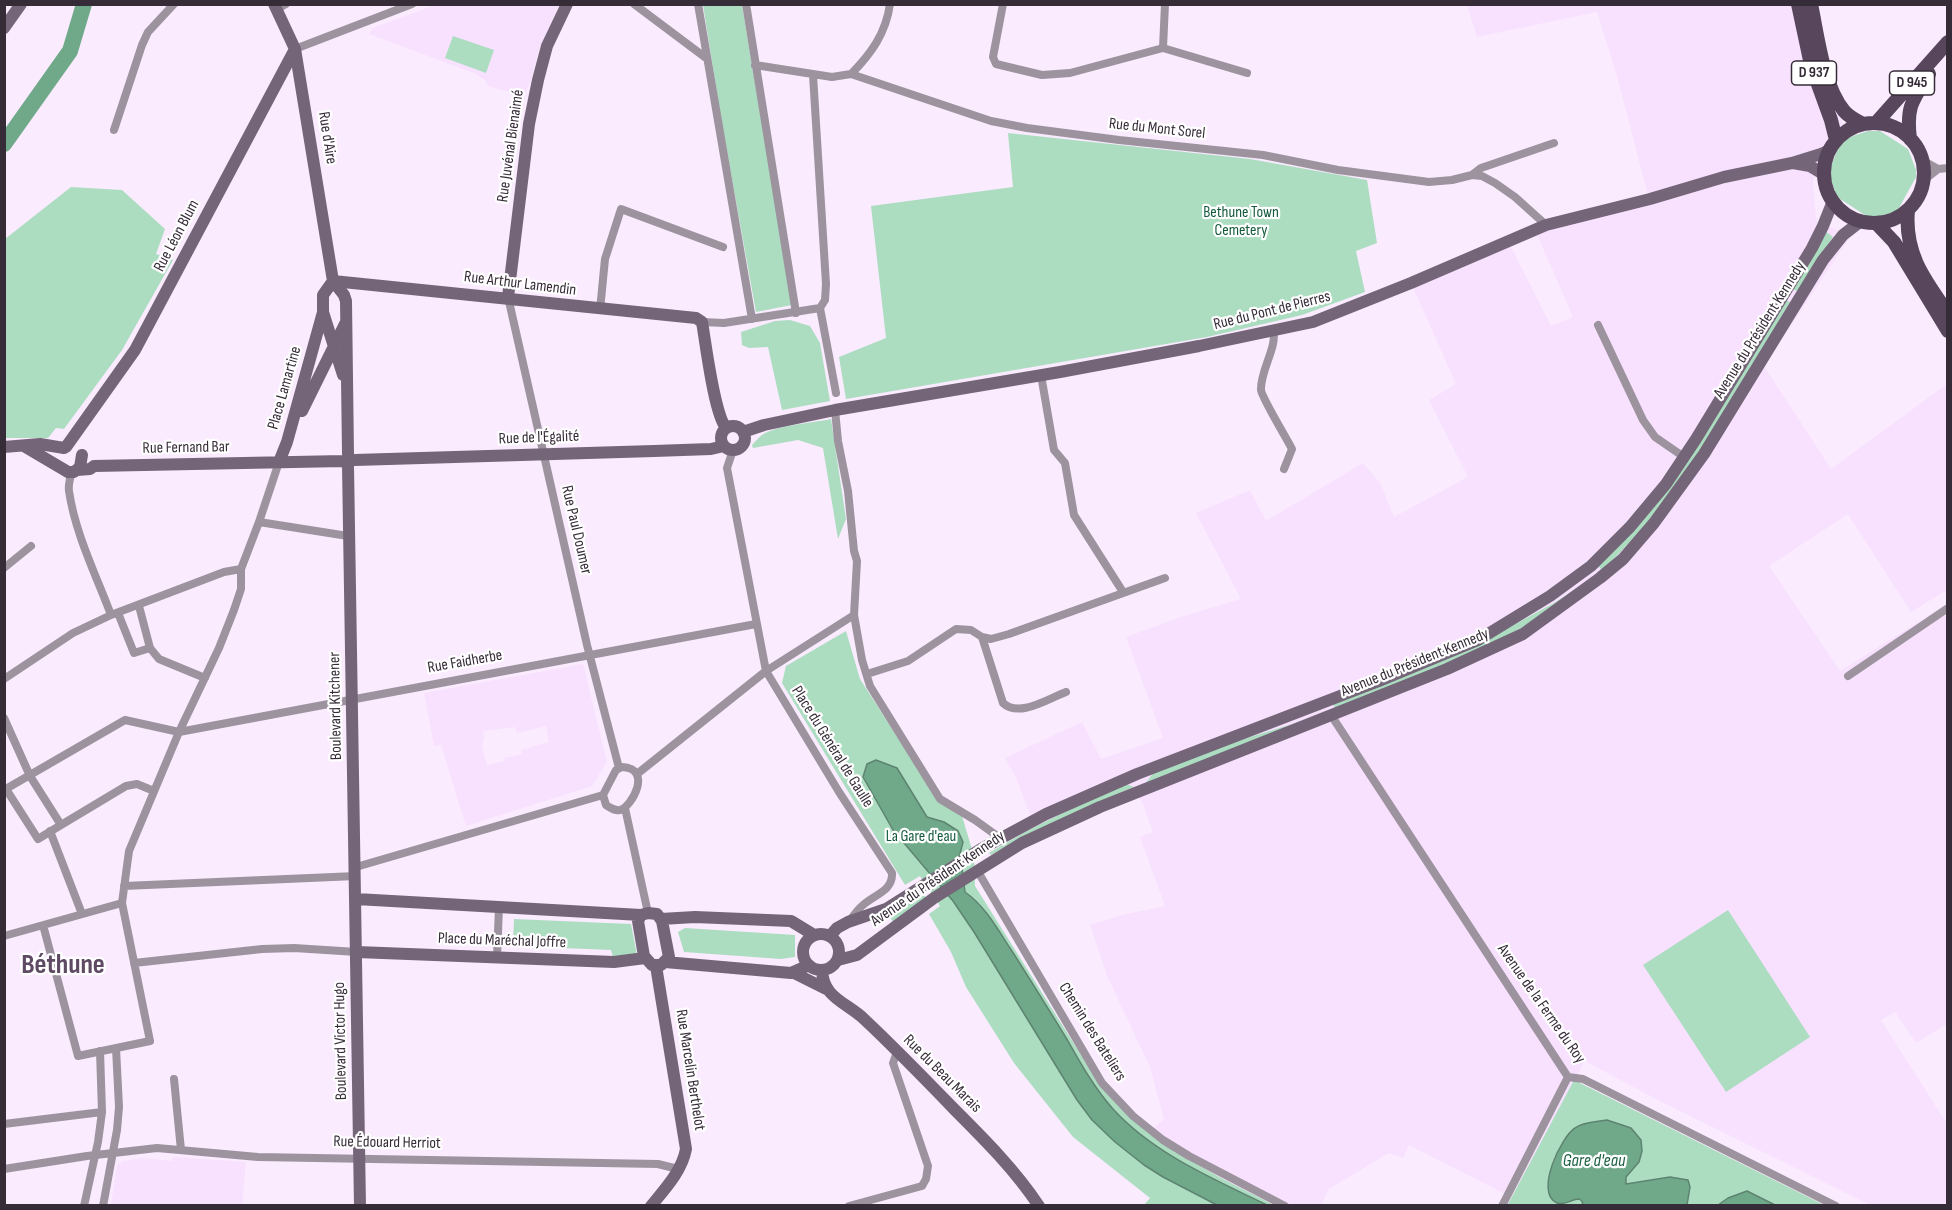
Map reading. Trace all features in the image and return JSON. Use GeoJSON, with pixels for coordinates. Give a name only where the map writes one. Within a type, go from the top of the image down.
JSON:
{"type":"FeatureCollection","features":[{"type":"Feature","properties":{"kind":"main road"},"geometry":{"type":"LineString","coordinates":[[4,28],[21,4]]}},
{"type":"Feature","properties":{"kind":"main road","name":"Rue Juvénal Bienaimé"},"geometry":{"type":"LineString","coordinates":[[508,297],[536,90],[547,46],[567,4]]}},
{"type":"Feature","properties":{"kind":"main road","name":"D 937"},"geometry":{"type":"LineString","coordinates":[[1798,4],[1811,65],[1831,120],[1833,145]]}},
{"type":"Feature","properties":{"kind":"main road","name":"D 937"},"geometry":{"type":"LineString","coordinates":[[1810,4],[1824,66],[1833,93],[1846,113],[1870,124]]}},
{"type":"Feature","properties":{"kind":"main road","name":"Rue d'Aire"},"geometry":{"type":"LineString","coordinates":[[279,6],[295,49],[333,280]]}},
{"type":"Feature","properties":{"kind":"main road","name":"D 945"},"geometry":{"type":"LineString","coordinates":[[1870,124],[1947,42]]}},
{"type":"Feature","properties":{"kind":"main road","name":"Rue Léon Blum"},"geometry":{"type":"LineString","coordinates":[[72,449],[78,432],[135,350],[295,49]]}},
{"type":"Feature","properties":{"kind":"main road","name":"D 945"},"geometry":{"type":"LineString","coordinates":[[1910,139],[1907,116],[1916,95],[1933,68],[1947,53]]}},
{"type":"Feature","properties":{"kind":"main road"},"geometry":{"type":"LineString","coordinates":[[1870,124],[1895,128],[1910,139],[1922,160],[1924,180],[1916,201],[1908,210],[1890,220],[1876,224],[1861,221],[1840,210],[1827,189],[1824,175],[1824,167],[1833,145],[1844,133],[1870,124]]}},
{"type":"Feature","properties":{"kind":"main road","name":"Rue du Pont de Pierres"},"geometry":{"type":"LineString","coordinates":[[743,432],[835,410],[1041,375],[1313,322],[1546,225],[1650,199],[1724,177],[1792,163],[1821,154],[1833,145]]}},
{"type":"Feature","properties":{"kind":"main road"},"geometry":{"type":"LineString","coordinates":[[1792,163],[1810,166],[1824,175]]}},
{"type":"Feature","properties":{"kind":"main road","name":"Avenue du Président Kennedy"},"geometry":{"type":"LineString","coordinates":[[830,936],[848,921],[886,909],[981,849],[1046,814],[1137,774],[1322,704],[1478,640],[1527,612],[1591,566],[1642,513],[1666,484],[1684,457],[1812,248],[1833,201]]}},
{"type":"Feature","properties":{"kind":"main road"},"geometry":{"type":"LineString","coordinates":[[1908,210],[1907,232],[1910,250],[1947,313]]}},
{"type":"Feature","properties":{"kind":"main road","name":"Avenue du Président Kennedy"},"geometry":{"type":"LineString","coordinates":[[838,960],[857,956],[934,898],[1022,843],[1100,807],[1488,652],[1523,634],[1600,578],[1631,550],[1686,481],[1823,260],[1843,235],[1861,221]]}},
{"type":"Feature","properties":{"kind":"main road"},"geometry":{"type":"LineString","coordinates":[[1876,224],[1894,242],[1947,331]]}},
{"type":"Feature","properties":{"kind":"main road"},"geometry":{"type":"LineString","coordinates":[[333,280],[344,295],[347,319],[348,536]]}},
{"type":"Feature","properties":{"kind":"main road","name":"Rue Arthur Lamendin"},"geometry":{"type":"LineString","coordinates":[[333,280],[508,297],[600,310],[688,316],[702,322]]}},
{"type":"Feature","properties":{"kind":"main road","name":"Place Lamartine"},"geometry":{"type":"LineString","coordinates":[[287,442],[323,312],[323,296],[333,280]]}},
{"type":"Feature","properties":{"kind":"main road"},"geometry":{"type":"LineString","coordinates":[[323,312],[347,385]]}},
{"type":"Feature","properties":{"kind":"main road","name":"Place Lamartine"},"geometry":{"type":"LineString","coordinates":[[287,442],[347,319]]}},
{"type":"Feature","properties":{"kind":"main road"},"geometry":{"type":"LineString","coordinates":[[702,322],[717,406],[722,424],[726,428]]}},
{"type":"Feature","properties":{"kind":"main road"},"geometry":{"type":"LineString","coordinates":[[733,426],[743,432],[745,439],[742,445],[728,448],[721,438],[726,428],[733,426]]}},
{"type":"Feature","properties":{"kind":"main road"},"geometry":{"type":"LineString","coordinates":[[287,442],[279,462],[348,460]]}},
{"type":"Feature","properties":{"kind":"main road"},"geometry":{"type":"LineString","coordinates":[[4,447],[40,444],[72,449],[94,466]]}},
{"type":"Feature","properties":{"kind":"main road"},"geometry":{"type":"LineString","coordinates":[[24,446],[64,471],[74,471],[82,464],[72,449]]}},
{"type":"Feature","properties":{"kind":"main road","name":"Rue de l'Égalité"},"geometry":{"type":"LineString","coordinates":[[348,460],[728,448]]}},
{"type":"Feature","properties":{"kind":"main road"},"geometry":{"type":"LineString","coordinates":[[59,466],[58,454],[72,449]]}},
{"type":"Feature","properties":{"kind":"main road","name":"Rue Fernand Bar"},"geometry":{"type":"LineString","coordinates":[[74,471],[90,469],[94,466],[279,462]]}},
{"type":"Feature","properties":{"kind":"main road","name":"Boulevard Kitchener"},"geometry":{"type":"LineString","coordinates":[[348,536],[356,871]]}},
{"type":"Feature","properties":{"kind":"main road"},"geometry":{"type":"LineString","coordinates":[[1591,566],[1600,578]]}},
{"type":"Feature","properties":{"kind":"main road","name":"Avenue de la Ferme du Roy"},"geometry":{"type":"LineString","coordinates":[[1322,704],[1331,715]]}},
{"type":"Feature","properties":{"kind":"main road","name":"Boulevard Victor Hugo"},"geometry":{"type":"LineString","coordinates":[[356,871],[360,1206]]}},
{"type":"Feature","properties":{"kind":"main road","name":"Place du Maréchal Joffre"},"geometry":{"type":"LineString","coordinates":[[356,899],[645,914]]}},
{"type":"Feature","properties":{"kind":"main road"},"geometry":{"type":"LineString","coordinates":[[809,965],[794,973],[652,965],[645,958],[638,921],[645,914],[657,914],[661,919],[694,917],[791,921],[814,935]]}},
{"type":"Feature","properties":{"kind":"main road","name":"Rue Marcelin Berthelot"},"geometry":{"type":"LineString","coordinates":[[651,1206],[678,1169],[686,1149],[661,964],[669,957],[661,919]]}},
{"type":"Feature","properties":{"kind":"main road"},"geometry":{"type":"LineString","coordinates":[[814,935],[830,936],[838,944],[838,960],[831,967],[822,970],[809,965],[804,957],[804,946],[814,935]]}},
{"type":"Feature","properties":{"kind":"main road","name":"Place du Maréchal Joffre"},"geometry":{"type":"LineString","coordinates":[[357,952],[614,962],[645,958]]}},
{"type":"Feature","properties":{"kind":"main road"},"geometry":{"type":"LineString","coordinates":[[822,970],[822,980],[826,989]]}},
{"type":"Feature","properties":{"kind":"main road","name":"Rue du Beau Marais"},"geometry":{"type":"LineString","coordinates":[[794,973],[826,989],[859,1014],[1010,1167],[1039,1206]]}},
{"type":"Feature","properties":{"kind":"street"},"geometry":{"type":"LineString","coordinates":[[114,130],[148,32],[174,4]]}},
{"type":"Feature","properties":{"kind":"street"},"geometry":{"type":"LineString","coordinates":[[295,49],[412,4]]}},
{"type":"Feature","properties":{"kind":"street"},"geometry":{"type":"LineString","coordinates":[[634,4],[706,58]]}},
{"type":"Feature","properties":{"kind":"street"},"geometry":{"type":"LineString","coordinates":[[698,4],[755,319]]}},
{"type":"Feature","properties":{"kind":"street"},"geometry":{"type":"LineString","coordinates":[[746,4],[793,313]]}},
{"type":"Feature","properties":{"kind":"street"},"geometry":{"type":"LineString","coordinates":[[851,74],[863,62],[883,33],[888,20],[890,4]]}},
{"type":"Feature","properties":{"kind":"street"},"geometry":{"type":"LineString","coordinates":[[1003,4],[993,57],[996,64],[1042,75],[1070,73],[1163,48],[1247,73]]}},
{"type":"Feature","properties":{"kind":"street"},"geometry":{"type":"LineString","coordinates":[[1163,48],[1165,4]]}},
{"type":"Feature","properties":{"kind":"street","name":"Rue du Mont Sorel"},"geometry":{"type":"LineString","coordinates":[[755,65],[832,77],[851,74],[991,121],[1027,128],[1263,155],[1338,170],[1429,182],[1472,175],[1481,168],[1554,142]]}},
{"type":"Feature","properties":{"kind":"street"},"geometry":{"type":"LineString","coordinates":[[813,75],[826,278],[825,300],[820,308],[836,393]]}},
{"type":"Feature","properties":{"kind":"street"},"geometry":{"type":"LineString","coordinates":[[1922,160],[1942,168]]}},
{"type":"Feature","properties":{"kind":"street"},"geometry":{"type":"LineString","coordinates":[[1924,180],[1942,168]]}},
{"type":"Feature","properties":{"kind":"street"},"geometry":{"type":"LineString","coordinates":[[1472,175],[1482,176],[1496,183],[1546,225]]}},
{"type":"Feature","properties":{"kind":"street"},"geometry":{"type":"LineString","coordinates":[[600,310],[605,259],[621,209],[723,247]]}},
{"type":"Feature","properties":{"kind":"street","name":"Rue Paul Doumer"},"geometry":{"type":"LineString","coordinates":[[508,297],[589,654],[619,768]]}},
{"type":"Feature","properties":{"kind":"street"},"geometry":{"type":"LineString","coordinates":[[702,322],[724,323],[820,308]]}},
{"type":"Feature","properties":{"kind":"street"},"geometry":{"type":"LineString","coordinates":[[1598,325],[1643,420],[1655,437],[1684,457]]}},
{"type":"Feature","properties":{"kind":"street"},"geometry":{"type":"LineString","coordinates":[[1273,330],[1275,336],[1261,391],[1292,449],[1284,469]]}},
{"type":"Feature","properties":{"kind":"street"},"geometry":{"type":"LineString","coordinates":[[1041,375],[1054,450],[1065,463],[1074,514],[1123,592]]}},
{"type":"Feature","properties":{"kind":"street"},"geometry":{"type":"LineString","coordinates":[[835,410],[857,561],[854,615],[862,660],[870,686],[940,799],[1000,838]]}},
{"type":"Feature","properties":{"kind":"street","name":"Place du Général de Gaulle"},"geometry":{"type":"LineString","coordinates":[[728,448],[727,468],[766,671],[839,792],[892,873],[889,886],[863,905],[848,921]]}},
{"type":"Feature","properties":{"kind":"street"},"geometry":{"type":"LineString","coordinates":[[43,925],[78,1056],[150,1041],[122,903],[129,851],[234,610],[240,589],[241,569],[279,462]]}},
{"type":"Feature","properties":{"kind":"street"},"geometry":{"type":"LineString","coordinates":[[74,471],[68,489],[75,514],[115,614],[134,653],[150,648]]}},
{"type":"Feature","properties":{"kind":"street"},"geometry":{"type":"LineString","coordinates":[[259,522],[348,536]]}},
{"type":"Feature","properties":{"kind":"street"},"geometry":{"type":"LineString","coordinates":[[4,568],[31,546]]}},
{"type":"Feature","properties":{"kind":"street"},"geometry":{"type":"LineString","coordinates":[[4,680],[73,633],[115,614],[224,573],[241,569]]}},
{"type":"Feature","properties":{"kind":"street"},"geometry":{"type":"LineString","coordinates":[[867,674],[909,660],[956,629],[971,630],[982,637],[991,639],[1165,578]]}},
{"type":"Feature","properties":{"kind":"street"},"geometry":{"type":"LineString","coordinates":[[139,606],[150,648],[159,659],[205,678]]}},
{"type":"Feature","properties":{"kind":"street"},"geometry":{"type":"LineString","coordinates":[[1848,676],[1947,608]]}},
{"type":"Feature","properties":{"kind":"street"},"geometry":{"type":"LineString","coordinates":[[637,774],[766,671],[854,615]]}},
{"type":"Feature","properties":{"kind":"street","name":"Rue Faidherbe"},"geometry":{"type":"LineString","coordinates":[[179,732],[756,624]]}},
{"type":"Feature","properties":{"kind":"street"},"geometry":{"type":"LineString","coordinates":[[982,637],[1003,703],[1009,709],[1018,710],[1066,692]]}},
{"type":"Feature","properties":{"kind":"street","name":"Avenue de la Ferme du Roy"},"geometry":{"type":"LineString","coordinates":[[1331,715],[1568,1077],[1583,1079],[1836,1206]]}},
{"type":"Feature","properties":{"kind":"street"},"geometry":{"type":"LineString","coordinates":[[4,718],[30,776],[61,825]]}},
{"type":"Feature","properties":{"kind":"street"},"geometry":{"type":"LineString","coordinates":[[154,791],[136,784],[126,786],[38,839],[5,789],[125,720],[179,732]]}},
{"type":"Feature","properties":{"kind":"street"},"geometry":{"type":"LineString","coordinates":[[625,808],[613,810],[606,805],[603,795],[614,773],[619,768],[629,767],[637,774],[638,786],[625,808],[645,914]]}},
{"type":"Feature","properties":{"kind":"street"},"geometry":{"type":"LineString","coordinates":[[124,886],[356,871],[368,865],[603,795]]}},
{"type":"Feature","properties":{"kind":"street"},"geometry":{"type":"LineString","coordinates":[[50,831],[82,914]]}},
{"type":"Feature","properties":{"kind":"street","name":"Chemin des Bateliers"},"geometry":{"type":"LineString","coordinates":[[973,873],[1102,1083],[1125,1108],[1163,1140],[1189,1156],[1285,1206]]}},
{"type":"Feature","properties":{"kind":"street"},"geometry":{"type":"LineString","coordinates":[[4,936],[122,903]]}},
{"type":"Feature","properties":{"kind":"street"},"geometry":{"type":"LineString","coordinates":[[497,957],[499,908]]}},
{"type":"Feature","properties":{"kind":"street"},"geometry":{"type":"LineString","coordinates":[[134,963],[262,949],[294,948],[357,952]]}},
{"type":"Feature","properties":{"kind":"street"},"geometry":{"type":"LineString","coordinates":[[103,1206],[119,1107],[116,1048]]}},
{"type":"Feature","properties":{"kind":"street"},"geometry":{"type":"LineString","coordinates":[[84,1206],[102,1112],[100,1051]]}},
{"type":"Feature","properties":{"kind":"street"},"geometry":{"type":"LineString","coordinates":[[849,1206],[922,1186],[926,1179],[928,1166],[893,1063],[897,1052]]}},
{"type":"Feature","properties":{"kind":"street"},"geometry":{"type":"LineString","coordinates":[[1502,1206],[1568,1077]]}},
{"type":"Feature","properties":{"kind":"street"},"geometry":{"type":"LineString","coordinates":[[174,1079],[182,1150]]}},
{"type":"Feature","properties":{"kind":"street"},"geometry":{"type":"LineString","coordinates":[[4,1124],[102,1112]]}},
{"type":"Feature","properties":{"kind":"street","name":"Rue Édouard Herriot"},"geometry":{"type":"LineString","coordinates":[[4,1169],[157,1148],[258,1156],[658,1164],[678,1169]]}},
{"type":"Feature","properties":{"kind":"shaded area"},"geometry":{"type":"Polygon","coordinates":[[[435,5],[559,5],[539,49],[532,77],[524,96],[488,86],[485,80],[474,73],[369,34],[373,28],[435,5]]]}},
{"type":"Feature","properties":{"kind":"shaded area"},"geometry":{"type":"Polygon","coordinates":[[[1467,5],[1815,5],[1817,65],[1843,125],[1825,144],[1813,183],[1816,220],[1850,237],[1764,366],[1831,469],[1947,384],[1947,590],[1911,612],[1848,514],[1769,566],[1840,671],[1947,604],[1947,1024],[1916,1043],[1895,1012],[1881,1020],[1947,1124],[1947,1205],[1870,1205],[1656,1099],[1585,1061],[1511,1197],[1409,1145],[1403,1158],[1389,1153],[1329,1189],[1321,1205],[1274,1205],[1223,1179],[1149,1133],[1164,1119],[1150,1067],[1108,978],[1090,925],[1122,915],[1165,906],[1140,837],[1153,832],[1142,802],[1131,788],[1035,828],[1016,778],[1005,758],[1082,722],[1101,759],[1163,738],[1126,637],[1241,599],[1196,513],[1250,490],[1266,521],[1363,463],[1380,483],[1394,517],[1468,477],[1429,400],[1456,384],[1411,283],[1508,241],[1551,326],[1573,317],[1535,230],[1649,199],[1617,76],[1597,12],[1477,37],[1467,5]]]}},
{"type":"Feature","properties":{"kind":"shaded area"},"geometry":{"type":"Polygon","coordinates":[[[583,664],[607,762],[592,786],[466,826],[441,745],[434,746],[424,693],[583,664]],[[546,726],[517,733],[515,727],[483,731],[482,746],[487,765],[505,761],[504,758],[522,754],[521,750],[549,742],[546,726]]]}},
{"type":"Feature","properties":{"kind":"shaded area"},"geometry":{"type":"Polygon","coordinates":[[[173,1157],[246,1162],[242,1205],[111,1205],[117,1166],[123,1161],[143,1158],[172,1161],[173,1157]]]}},
{"type":"Feature","properties":{"kind":"green space"},"geometry":{"type":"Polygon","coordinates":[[[703,5],[742,5],[792,305],[756,312],[703,5]]]}},
{"type":"Feature","properties":{"kind":"green space"},"geometry":{"type":"Polygon","coordinates":[[[453,36],[494,50],[486,73],[445,58],[453,36]]]}},
{"type":"Feature","properties":{"kind":"green space"},"geometry":{"type":"Polygon","coordinates":[[[1868,131],[1880,131],[1908,149],[1916,170],[1916,177],[1899,208],[1892,213],[1876,217],[1868,217],[1837,197],[1830,177],[1831,166],[1839,146],[1850,137],[1868,131]]]}},
{"type":"Feature","properties":{"kind":"green space","name":"Bethune Town Cemetery"},"geometry":{"type":"Polygon","coordinates":[[[1008,133],[1250,159],[1367,180],[1377,243],[1356,251],[1365,292],[1302,315],[1207,337],[846,399],[839,357],[886,338],[871,206],[1013,187],[1008,133]]]}},
{"type":"Feature","properties":{"kind":"green space"},"geometry":{"type":"Polygon","coordinates":[[[71,187],[122,190],[165,229],[156,254],[173,260],[122,350],[64,429],[56,428],[48,438],[5,438],[5,239],[71,187]]]}},
{"type":"Feature","properties":{"kind":"green space"},"geometry":{"type":"Polygon","coordinates":[[[1825,231],[1833,237],[1796,291],[1793,289],[1825,231]]]}},
{"type":"Feature","properties":{"kind":"green space"},"geometry":{"type":"Polygon","coordinates":[[[1786,300],[1790,302],[1727,408],[1682,477],[1658,510],[1602,570],[1597,565],[1614,551],[1786,300]]]}},
{"type":"Feature","properties":{"kind":"green space"},"geometry":{"type":"Polygon","coordinates":[[[790,320],[810,326],[820,343],[830,401],[782,410],[768,347],[749,348],[742,345],[741,332],[775,321],[790,320]]]}},
{"type":"Feature","properties":{"kind":"green space"},"geometry":{"type":"Polygon","coordinates":[[[831,419],[846,519],[838,539],[823,448],[798,440],[753,448],[752,445],[762,435],[777,429],[831,419]]]}},
{"type":"Feature","properties":{"kind":"green space"},"geometry":{"type":"Polygon","coordinates":[[[1589,580],[1539,617],[1499,640],[1335,708],[1333,704],[1484,641],[1554,603],[1589,580]]]}},
{"type":"Feature","properties":{"kind":"green space","name":"La Gare d'eau"},"geometry":{"type":"Polygon","coordinates":[[[846,631],[860,679],[940,803],[962,816],[974,856],[975,886],[1093,1074],[1175,1152],[1274,1205],[1144,1205],[1150,1198],[1073,1137],[1014,1063],[966,987],[951,952],[929,914],[940,906],[920,876],[905,885],[782,683],[786,666],[846,631]]]}},
{"type":"Feature","properties":{"kind":"green space"},"geometry":{"type":"Polygon","coordinates":[[[1312,718],[1146,783],[1153,773],[1224,745],[1312,718]]]}},
{"type":"Feature","properties":{"kind":"green space"},"geometry":{"type":"Polygon","coordinates":[[[1126,784],[1134,787],[1030,833],[991,855],[989,853],[1039,825],[1126,784]]]}},
{"type":"Feature","properties":{"kind":"green space"},"geometry":{"type":"Polygon","coordinates":[[[923,894],[927,899],[893,922],[888,914],[923,894]]]}},
{"type":"Feature","properties":{"kind":"green space"},"geometry":{"type":"Polygon","coordinates":[[[1728,910],[1810,1037],[1726,1092],[1643,965],[1728,910]]]}},
{"type":"Feature","properties":{"kind":"green space"},"geometry":{"type":"Polygon","coordinates":[[[514,919],[631,924],[637,955],[613,958],[611,950],[513,946],[514,919]]]}},
{"type":"Feature","properties":{"kind":"green space"},"geometry":{"type":"Polygon","coordinates":[[[685,928],[795,935],[795,957],[781,959],[684,952],[678,932],[685,928]]]}},
{"type":"Feature","properties":{"kind":"green space"},"geometry":{"type":"Polygon","coordinates":[[[1574,1080],[1824,1205],[1507,1206],[1574,1080]]]}},
{"type":"Feature","properties":{"kind":"water"},"geometry":{"type":"Polygon","coordinates":[[[876,760],[897,768],[927,817],[944,822],[958,831],[963,842],[960,854],[965,892],[979,904],[995,925],[1089,1076],[1113,1109],[1129,1125],[1166,1152],[1267,1205],[1217,1205],[1144,1165],[1092,1120],[1077,1100],[953,901],[893,830],[863,777],[867,764],[876,760]]]}},
{"type":"Feature","properties":{"kind":"water","name":"Gare d'eau"},"geometry":{"type":"Polygon","coordinates":[[[1607,1120],[1631,1128],[1641,1140],[1642,1151],[1639,1162],[1626,1177],[1626,1184],[1670,1177],[1688,1180],[1690,1187],[1687,1205],[1583,1206],[1579,1199],[1560,1204],[1551,1197],[1548,1188],[1552,1165],[1569,1133],[1582,1124],[1607,1120]]]}},
{"type":"Feature","properties":{"kind":"water"},"geometry":{"type":"Polygon","coordinates":[[[1747,1191],[1775,1205],[1718,1205],[1728,1198],[1747,1191]]]}},
{"type":"Feature","properties":{"kind":"waterway"},"geometry":{"type":"LineString","coordinates":[[4,144],[70,51],[84,4]]}},
{"type":"Feature","properties":{"kind":"district","name":"Béthune"},"geometry":{"type":"Point","coordinates":[63,966]}}]}
